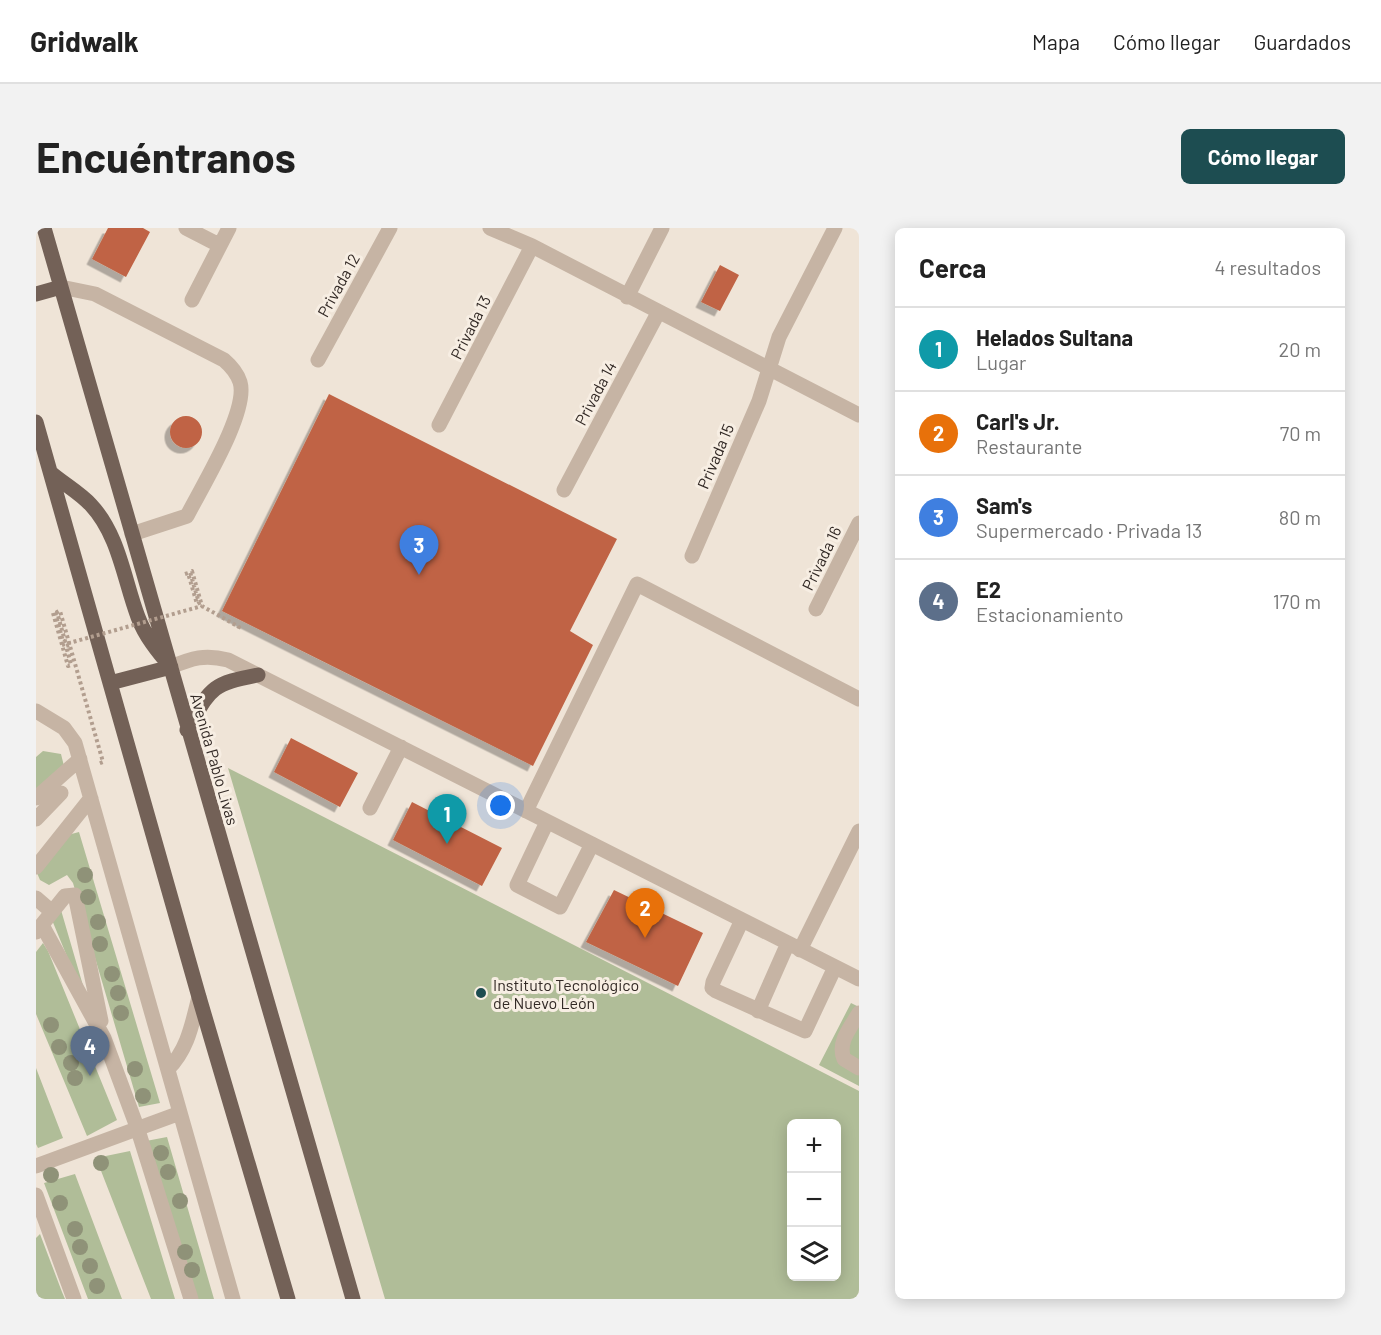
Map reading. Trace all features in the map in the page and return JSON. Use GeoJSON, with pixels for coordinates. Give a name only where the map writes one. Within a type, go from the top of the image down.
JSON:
{"type":"FeatureCollection","features":[{"type":"Feature","properties":{"kind":"main road","name":"Avenida Pablo Livas"},"geometry":{"type":"LineString","coordinates":[[44,228],[353,1299]]}},
{"type":"Feature","properties":{"kind":"main road"},"geometry":{"type":"LineString","coordinates":[[36,294],[61,287]]}},
{"type":"Feature","properties":{"kind":"main road"},"geometry":{"type":"LineString","coordinates":[[36,422],[39,440],[51,473],[199,997],[288,1299]]}},
{"type":"Feature","properties":{"kind":"main road"},"geometry":{"type":"LineString","coordinates":[[51,473],[92,506],[104,525],[112,540],[138,618],[157,651],[171,667],[110,683]]}},
{"type":"Feature","properties":{"kind":"main road"},"geometry":{"type":"LineString","coordinates":[[187,729],[212,689],[222,682],[258,675]]}},
{"type":"Feature","properties":{"kind":"street"},"geometry":{"type":"LineString","coordinates":[[186,228],[219,245]]}},
{"type":"Feature","properties":{"kind":"street"},"geometry":{"type":"LineString","coordinates":[[192,300],[229,228]]}},
{"type":"Feature","properties":{"kind":"street","name":"Privada 12"},"geometry":{"type":"LineString","coordinates":[[318,360],[390,228]]}},
{"type":"Feature","properties":{"kind":"street"},"geometry":{"type":"LineString","coordinates":[[491,228],[532,246],[658,313],[859,414]]}},
{"type":"Feature","properties":{"kind":"street"},"geometry":{"type":"LineString","coordinates":[[627,297],[662,228]]}},
{"type":"Feature","properties":{"kind":"street","name":"Privada 15"},"geometry":{"type":"LineString","coordinates":[[692,556],[759,401],[782,330],[835,228]]}},
{"type":"Feature","properties":{"kind":"street","name":"Privada 13"},"geometry":{"type":"LineString","coordinates":[[439,425],[532,246]]}},
{"type":"Feature","properties":{"kind":"street"},"geometry":{"type":"LineString","coordinates":[[61,287],[95,294],[224,360],[234,369],[241,383],[239,413],[187,516],[132,534]]}},
{"type":"Feature","properties":{"kind":"street","name":"Privada 14"},"geometry":{"type":"LineString","coordinates":[[564,490],[658,313]]}},
{"type":"Feature","properties":{"kind":"street","name":"Privada 16"},"geometry":{"type":"LineString","coordinates":[[816,609],[859,523]]}},
{"type":"Feature","properties":{"kind":"street"},"geometry":{"type":"LineString","coordinates":[[526,811],[637,585],[859,699]]}},
{"type":"Feature","properties":{"kind":"street"},"geometry":{"type":"LineString","coordinates":[[171,667],[194,657],[211,655],[228,660],[859,980]]}},
{"type":"Feature","properties":{"kind":"street"},"geometry":{"type":"LineString","coordinates":[[36,711],[64,728],[75,743],[233,1299]]}},
{"type":"Feature","properties":{"kind":"street"},"geometry":{"type":"LineString","coordinates":[[370,808],[401,747]]}},
{"type":"Feature","properties":{"kind":"street"},"geometry":{"type":"LineString","coordinates":[[36,798],[81,764]]}},
{"type":"Feature","properties":{"kind":"street"},"geometry":{"type":"LineString","coordinates":[[36,819],[61,793]]}},
{"type":"Feature","properties":{"kind":"street"},"geometry":{"type":"LineString","coordinates":[[36,867],[91,798]]}},
{"type":"Feature","properties":{"kind":"street"},"geometry":{"type":"LineString","coordinates":[[547,822],[518,885],[560,907],[592,844]]}},
{"type":"Feature","properties":{"kind":"street"},"geometry":{"type":"LineString","coordinates":[[758,1011],[859,831]]}},
{"type":"Feature","properties":{"kind":"street"},"geometry":{"type":"LineString","coordinates":[[104,1038],[39,928],[67,894],[75,896],[104,1038],[137,1127],[190,1299]]}},
{"type":"Feature","properties":{"kind":"street"},"geometry":{"type":"LineString","coordinates":[[36,898],[51,911]]}},
{"type":"Feature","properties":{"kind":"street"},"geometry":{"type":"LineString","coordinates":[[742,920],[712,988],[805,1031],[835,968]]}},
{"type":"Feature","properties":{"kind":"street"},"geometry":{"type":"LineString","coordinates":[[168,1069],[179,1058],[186,1044],[199,997]]}},
{"type":"Feature","properties":{"kind":"street"},"geometry":{"type":"LineString","coordinates":[[859,1013],[841,1044],[844,1059],[859,1068]]}},
{"type":"Feature","properties":{"kind":"street"},"geometry":{"type":"LineString","coordinates":[[36,1166],[180,1113]]}},
{"type":"Feature","properties":{"kind":"street"},"geometry":{"type":"LineString","coordinates":[[36,1195],[39,1213],[74,1299]]}},
{"type":"Feature","properties":{"kind":"path"},"geometry":{"type":"LineString","coordinates":[[186,573],[197,604],[199,603],[190,572],[192,571],[202,606],[238,629]]}},
{"type":"Feature","properties":{"kind":"path"},"geometry":{"type":"LineString","coordinates":[[65,645],[202,606]]}},
{"type":"Feature","properties":{"kind":"path"},"geometry":{"type":"LineString","coordinates":[[65,645],[60,611],[57,612],[65,641],[63,641],[55,612],[52,613],[65,645],[103,762],[81,764]]}},
{"type":"Feature","properties":{"kind":"green space"},"geometry":{"type":"Polygon","coordinates":[[[43,751],[61,754],[64,766],[36,791],[36,757],[43,751]]]}},
{"type":"Feature","properties":{"kind":"green space","name":"Instituto Tecnológico de Nuevo León"},"geometry":{"type":"Polygon","coordinates":[[[228,768],[859,1091],[859,1299],[385,1299],[228,768]]]}},
{"type":"Feature","properties":{"kind":"green space"},"geometry":{"type":"Polygon","coordinates":[[[79,832],[160,1103],[139,1107],[73,883],[67,875],[49,885],[40,880],[37,873],[64,836],[79,832]]]}},
{"type":"Feature","properties":{"kind":"green space"},"geometry":{"type":"Polygon","coordinates":[[[61,910],[84,989],[80,988],[52,920],[61,910]]]}},
{"type":"Feature","properties":{"kind":"green space"},"geometry":{"type":"Polygon","coordinates":[[[43,943],[117,1120],[87,1136],[36,1014],[36,952],[43,943]]]}},
{"type":"Feature","properties":{"kind":"green space"},"geometry":{"type":"Polygon","coordinates":[[[851,1003],[859,1007],[859,1086],[819,1065],[851,1003]]]}},
{"type":"Feature","properties":{"kind":"green space"},"geometry":{"type":"Polygon","coordinates":[[[36,1068],[63,1138],[38,1148],[36,1144],[36,1068]]]}},
{"type":"Feature","properties":{"kind":"green space"},"geometry":{"type":"Polygon","coordinates":[[[167,1137],[214,1299],[193,1299],[146,1141],[167,1137]]]}},
{"type":"Feature","properties":{"kind":"green space"},"geometry":{"type":"Polygon","coordinates":[[[130,1151],[175,1299],[151,1299],[96,1158],[130,1151]]]}},
{"type":"Feature","properties":{"kind":"green space"},"geometry":{"type":"Polygon","coordinates":[[[75,1174],[122,1299],[88,1299],[44,1183],[75,1174]]]}},
{"type":"Feature","properties":{"kind":"green space"},"geometry":{"type":"Polygon","coordinates":[[[40,1234],[65,1299],[36,1299],[36,1238],[40,1234]]]}},
{"type":"Feature","properties":{"kind":"building"},"geometry":{"type":"Polygon","coordinates":[[[108,228],[143,228],[150,232],[126,277],[92,259],[108,228]]]}},
{"type":"Feature","properties":{"kind":"building"},"geometry":{"type":"Polygon","coordinates":[[[720,265],[739,275],[720,311],[701,302],[720,265]]]}},
{"type":"Feature","properties":{"kind":"building"},"geometry":{"type":"Polygon","coordinates":[[[329,394],[617,539],[570,631],[593,645],[533,766],[222,611],[329,394]]]}},
{"type":"Feature","properties":{"kind":"building"},"geometry":{"type":"Polygon","coordinates":[[[186,416],[197,421],[202,432],[197,443],[186,448],[175,443],[170,432],[175,421],[186,416]]]}},
{"type":"Feature","properties":{"kind":"building"},"geometry":{"type":"Polygon","coordinates":[[[291,738],[358,773],[340,807],[274,772],[291,738]]]}},
{"type":"Feature","properties":{"kind":"building"},"geometry":{"type":"Polygon","coordinates":[[[412,802],[502,848],[482,886],[393,840],[412,802]]]}},
{"type":"Feature","properties":{"kind":"building"},"geometry":{"type":"Polygon","coordinates":[[[614,890],[703,933],[678,986],[586,942],[614,890]]]}},
{"type":"Feature","properties":{"kind":"place","name":"Sam's"},"geometry":{"type":"Point","coordinates":[419,575]}},
{"type":"Feature","properties":{"kind":"place","name":"Helados Sultana"},"geometry":{"type":"Point","coordinates":[447,844]}},
{"type":"Feature","properties":{"kind":"place","name":"Carl's Jr."},"geometry":{"type":"Point","coordinates":[645,938]}},
{"type":"Feature","properties":{"kind":"place","name":"Instituto Tecnológico de Nuevo León"},"geometry":{"type":"Point","coordinates":[481,993]}},
{"type":"Feature","properties":{"kind":"place","name":"E2"},"geometry":{"type":"Point","coordinates":[90,1076]}}]}
